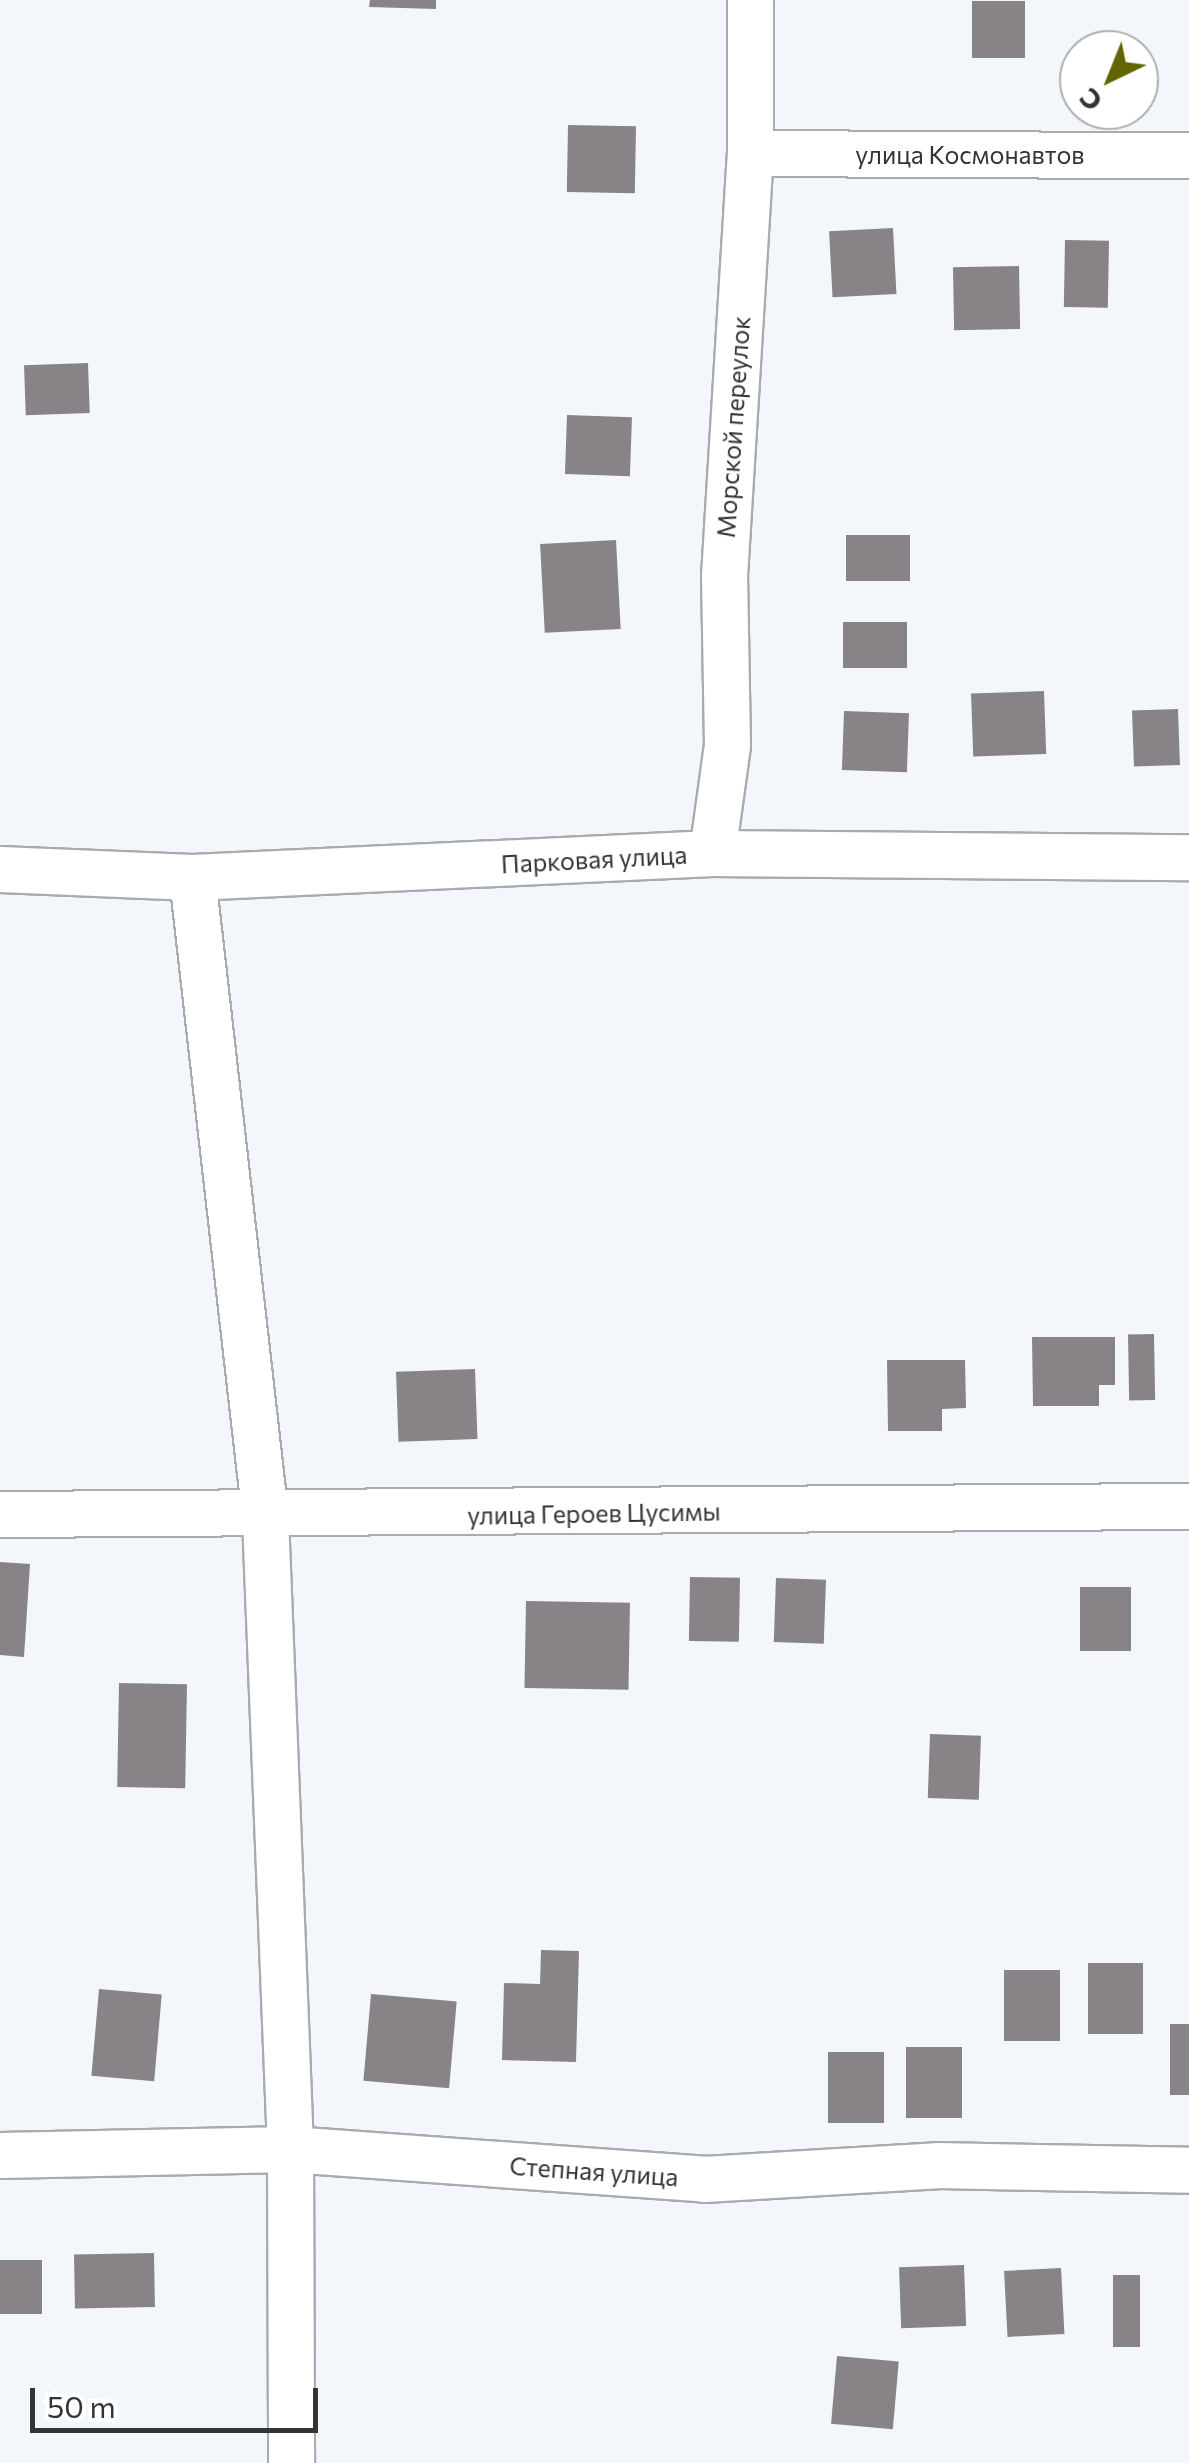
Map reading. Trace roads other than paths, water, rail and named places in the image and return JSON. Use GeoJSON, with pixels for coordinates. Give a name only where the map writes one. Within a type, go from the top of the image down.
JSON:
{"type":"FeatureCollection","features":[{"type":"Feature","properties":{"kind":"street","name":"Морской переулок"},"geometry":{"type":"LineString","coordinates":[[712,854],[727,744],[724,576],[750,153],[750,0]]}},
{"type":"Feature","properties":{"kind":"street","name":"улица Космонавтов"},"geometry":{"type":"LineString","coordinates":[[750,153],[1189,156]]}},
{"type":"Feature","properties":{"kind":"street","name":"Парковая улица"},"geometry":{"type":"LineString","coordinates":[[0,869],[192,876],[712,854],[1189,856]]}},
{"type":"Feature","properties":{"kind":"street"},"geometry":{"type":"LineString","coordinates":[[192,876],[265,1517],[290,2149],[291,2463]]}},
{"type":"Feature","properties":{"kind":"street","name":"улица Героев Цусимы"},"geometry":{"type":"LineString","coordinates":[[0,1514],[265,1517],[1189,1506]]}},
{"type":"Feature","properties":{"kind":"street","name":"Степная улица"},"geometry":{"type":"LineString","coordinates":[[0,2155],[290,2149],[704,2179],[938,2164],[1189,2170]]}}]}
